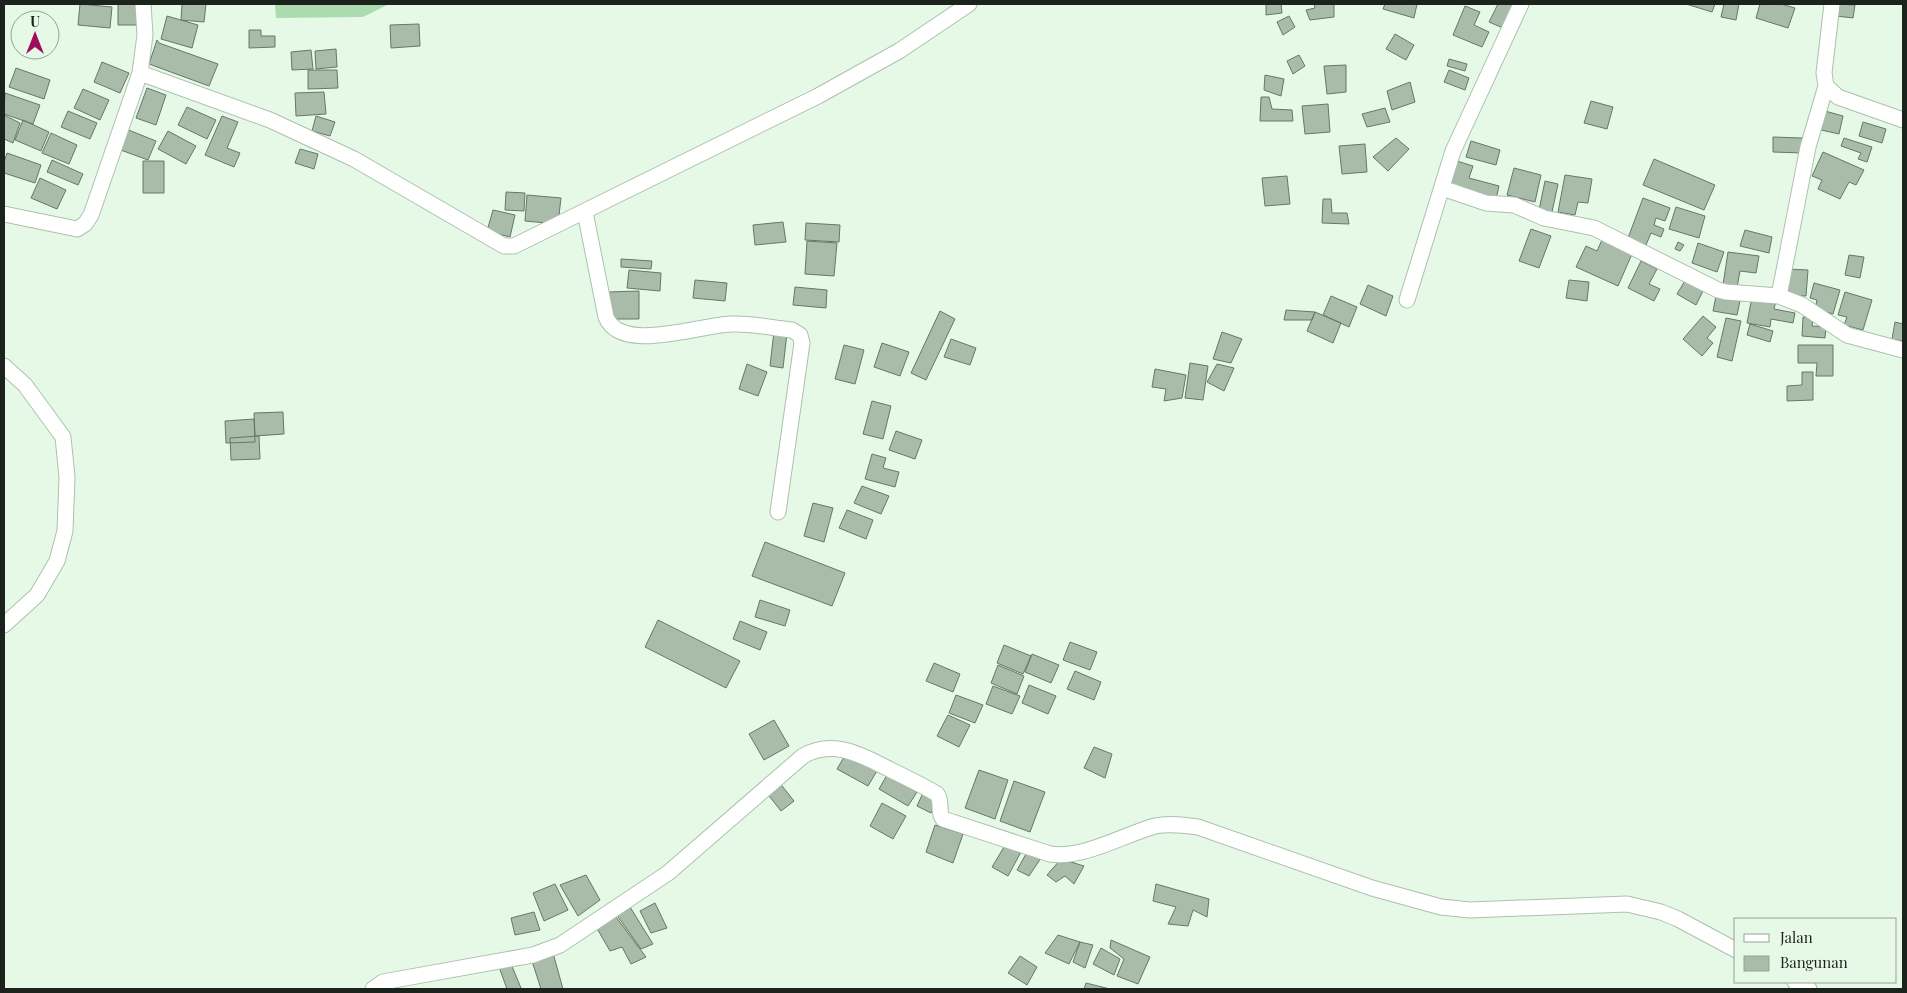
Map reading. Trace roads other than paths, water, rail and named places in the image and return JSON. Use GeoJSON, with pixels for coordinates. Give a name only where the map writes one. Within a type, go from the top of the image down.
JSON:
{"type":"FeatureCollection","features":[{"type":"Feature","properties":{"kind":"street"},"geometry":{"type":"LineString","coordinates":[[4,214],[77,229],[85,224],[91,215],[140,73],[145,35],[143,4]]}},
{"type":"Feature","properties":{"kind":"street"},"geometry":{"type":"LineString","coordinates":[[140,73],[270,120],[354,159],[504,246],[514,246],[818,96],[899,52],[969,4]]}},
{"type":"Feature","properties":{"kind":"street"},"geometry":{"type":"LineString","coordinates":[[1407,300],[1456,144],[1521,4]]}},
{"type":"Feature","properties":{"kind":"street"},"geometry":{"type":"LineString","coordinates":[[1779,296],[1808,147],[1826,86],[1824,73],[1832,4]]}},
{"type":"Feature","properties":{"kind":"street"},"geometry":{"type":"LineString","coordinates":[[1826,86],[1838,97],[1903,120]]}},
{"type":"Feature","properties":{"kind":"street"},"geometry":{"type":"LineString","coordinates":[[1442,188],[1486,203],[1514,205],[1550,220],[1594,228],[1718,290],[1779,296],[1802,305],[1847,335],[1903,350]]}},
{"type":"Feature","properties":{"kind":"street"},"geometry":{"type":"LineString","coordinates":[[585,212],[606,317],[613,328],[621,333],[641,336],[737,324],[792,330],[800,335],[802,343],[778,512]]}},
{"type":"Feature","properties":{"kind":"street"},"geometry":{"type":"LineString","coordinates":[[4,366],[25,385],[63,437],[67,476],[65,531],[57,560],[37,596],[4,625]]}},
{"type":"Feature","properties":{"kind":"street"},"geometry":{"type":"LineString","coordinates":[[373,989],[383,982],[533,955],[560,945],[668,873],[803,756],[815,749],[828,748],[844,749],[858,754],[937,794],[941,800],[940,813],[943,819],[1050,854],[1066,855],[1156,826],[1183,824],[1198,827],[1372,888],[1442,907],[1470,910],[1627,904],[1661,912],[1678,919],[1734,949]]}},
{"type":"Feature","properties":{"kind":"street"},"geometry":{"type":"LineString","coordinates":[[1797,983],[1809,989]]}}]}
